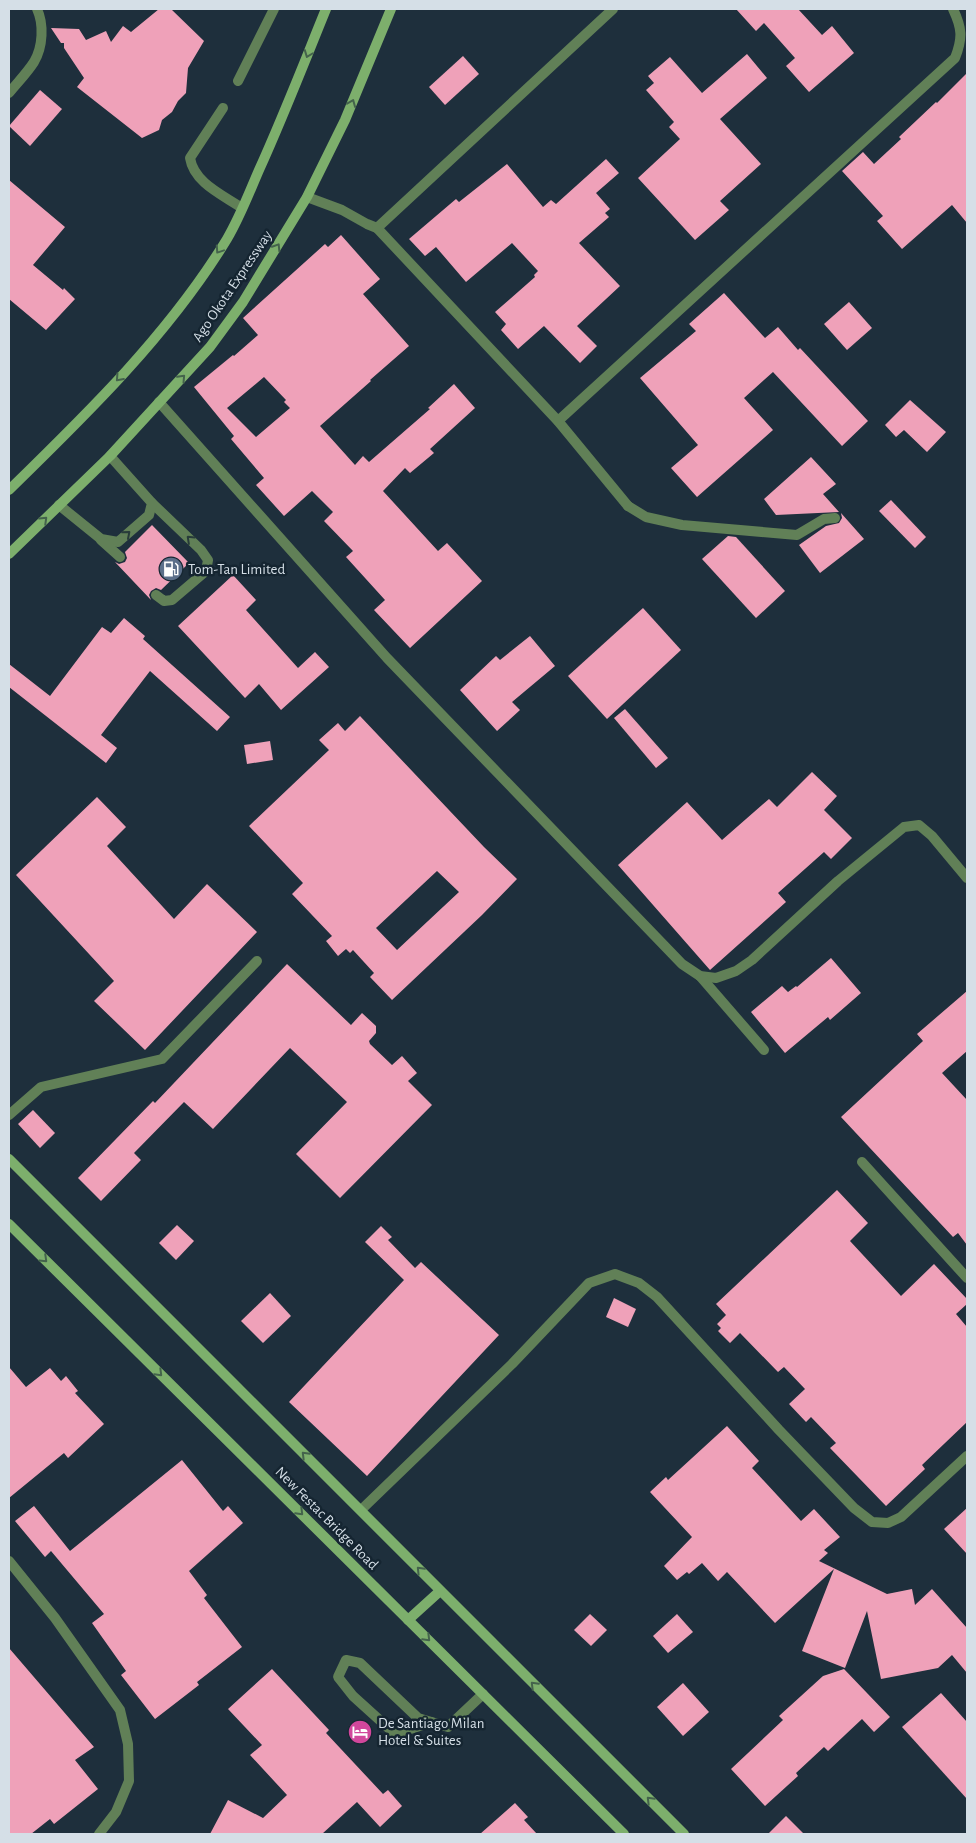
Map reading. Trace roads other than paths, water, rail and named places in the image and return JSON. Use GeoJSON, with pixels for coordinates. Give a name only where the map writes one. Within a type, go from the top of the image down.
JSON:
{"type":"FeatureCollection","features":[{"type":"Feature","properties":{"kind":"main road","name":"Ago Okota Expressway"},"geometry":{"type":"LineString","coordinates":[[9,490],[95,405],[146,348],[193,290],[228,237],[288,106],[326,9]]}},
{"type":"Feature","properties":{"kind":"main road","name":"Ago Okota Expressway"},"geometry":{"type":"LineString","coordinates":[[9,554],[110,456],[210,347],[243,302],[307,197],[345,120],[390,9]]}},
{"type":"Feature","properties":{"kind":"main road"},"geometry":{"type":"LineString","coordinates":[[9,1159],[684,1834]]}},
{"type":"Feature","properties":{"kind":"main road","name":"New Festac Bridge Road"},"geometry":{"type":"LineString","coordinates":[[9,1224],[624,1834]]}},
{"type":"Feature","properties":{"kind":"main road"},"geometry":{"type":"LineString","coordinates":[[408,1620],[440,1591]]}},
{"type":"Feature","properties":{"kind":"street"},"geometry":{"type":"LineString","coordinates":[[9,93],[34,62],[41,41],[40,17],[36,9]]}},
{"type":"Feature","properties":{"kind":"street"},"geometry":{"type":"LineString","coordinates":[[238,81],[274,9]]}},
{"type":"Feature","properties":{"kind":"street"},"geometry":{"type":"LineString","coordinates":[[377,228],[613,9]]}},
{"type":"Feature","properties":{"kind":"street"},"geometry":{"type":"LineString","coordinates":[[558,421],[955,58],[960,43],[961,30],[953,9]]}},
{"type":"Feature","properties":{"kind":"street"},"geometry":{"type":"LineString","coordinates":[[223,108],[190,158],[192,168],[203,182],[242,208]]}},
{"type":"Feature","properties":{"kind":"street"},"geometry":{"type":"LineString","coordinates":[[307,197],[342,210],[377,228],[558,421],[628,506],[646,517],[682,525],[797,536],[824,519],[835,518]]}},
{"type":"Feature","properties":{"kind":"street"},"geometry":{"type":"LineString","coordinates":[[159,402],[387,658],[682,964],[700,976],[764,1050]]}},
{"type":"Feature","properties":{"kind":"street"},"geometry":{"type":"LineString","coordinates":[[110,456],[152,503],[202,550],[208,560],[206,571],[172,600],[164,602],[156,596]]}},
{"type":"Feature","properties":{"kind":"street"},"geometry":{"type":"LineString","coordinates":[[101,539],[118,542],[149,515],[152,503]]}},
{"type":"Feature","properties":{"kind":"street"},"geometry":{"type":"LineString","coordinates":[[59,505],[120,557]]}},
{"type":"Feature","properties":{"kind":"street"},"geometry":{"type":"LineString","coordinates":[[700,976],[716,978],[736,971],[752,960],[838,880],[904,827],[919,825],[932,836],[967,878]]}},
{"type":"Feature","properties":{"kind":"street"},"geometry":{"type":"LineString","coordinates":[[9,1115],[40,1087],[162,1059],[257,961]]}},
{"type":"Feature","properties":{"kind":"street"},"geometry":{"type":"LineString","coordinates":[[862,1162],[967,1278]]}},
{"type":"Feature","properties":{"kind":"street"},"geometry":{"type":"LineString","coordinates":[[361,1510],[512,1364],[589,1283],[615,1274],[639,1283],[658,1297],[779,1430],[854,1508],[872,1522],[888,1523],[901,1517],[967,1456]]}},
{"type":"Feature","properties":{"kind":"street"},"geometry":{"type":"LineString","coordinates":[[9,1561],[55,1618],[120,1710],[128,1744],[129,1780],[116,1812],[99,1834]]}},
{"type":"Feature","properties":{"kind":"street"},"geometry":{"type":"LineString","coordinates":[[432,1722],[395,1734],[353,1696],[338,1677],[346,1660],[360,1663],[418,1718],[432,1722],[448,1727],[484,1694]]}},
{"type":"Feature","properties":{"kind":"place","name":"Tom-Tan Limited"},"geometry":{"type":"Point","coordinates":[171,569]}},
{"type":"Feature","properties":{"kind":"place","name":"De Santiago Milan Hotel & Suites"},"geometry":{"type":"Point","coordinates":[360,1732]}}]}
